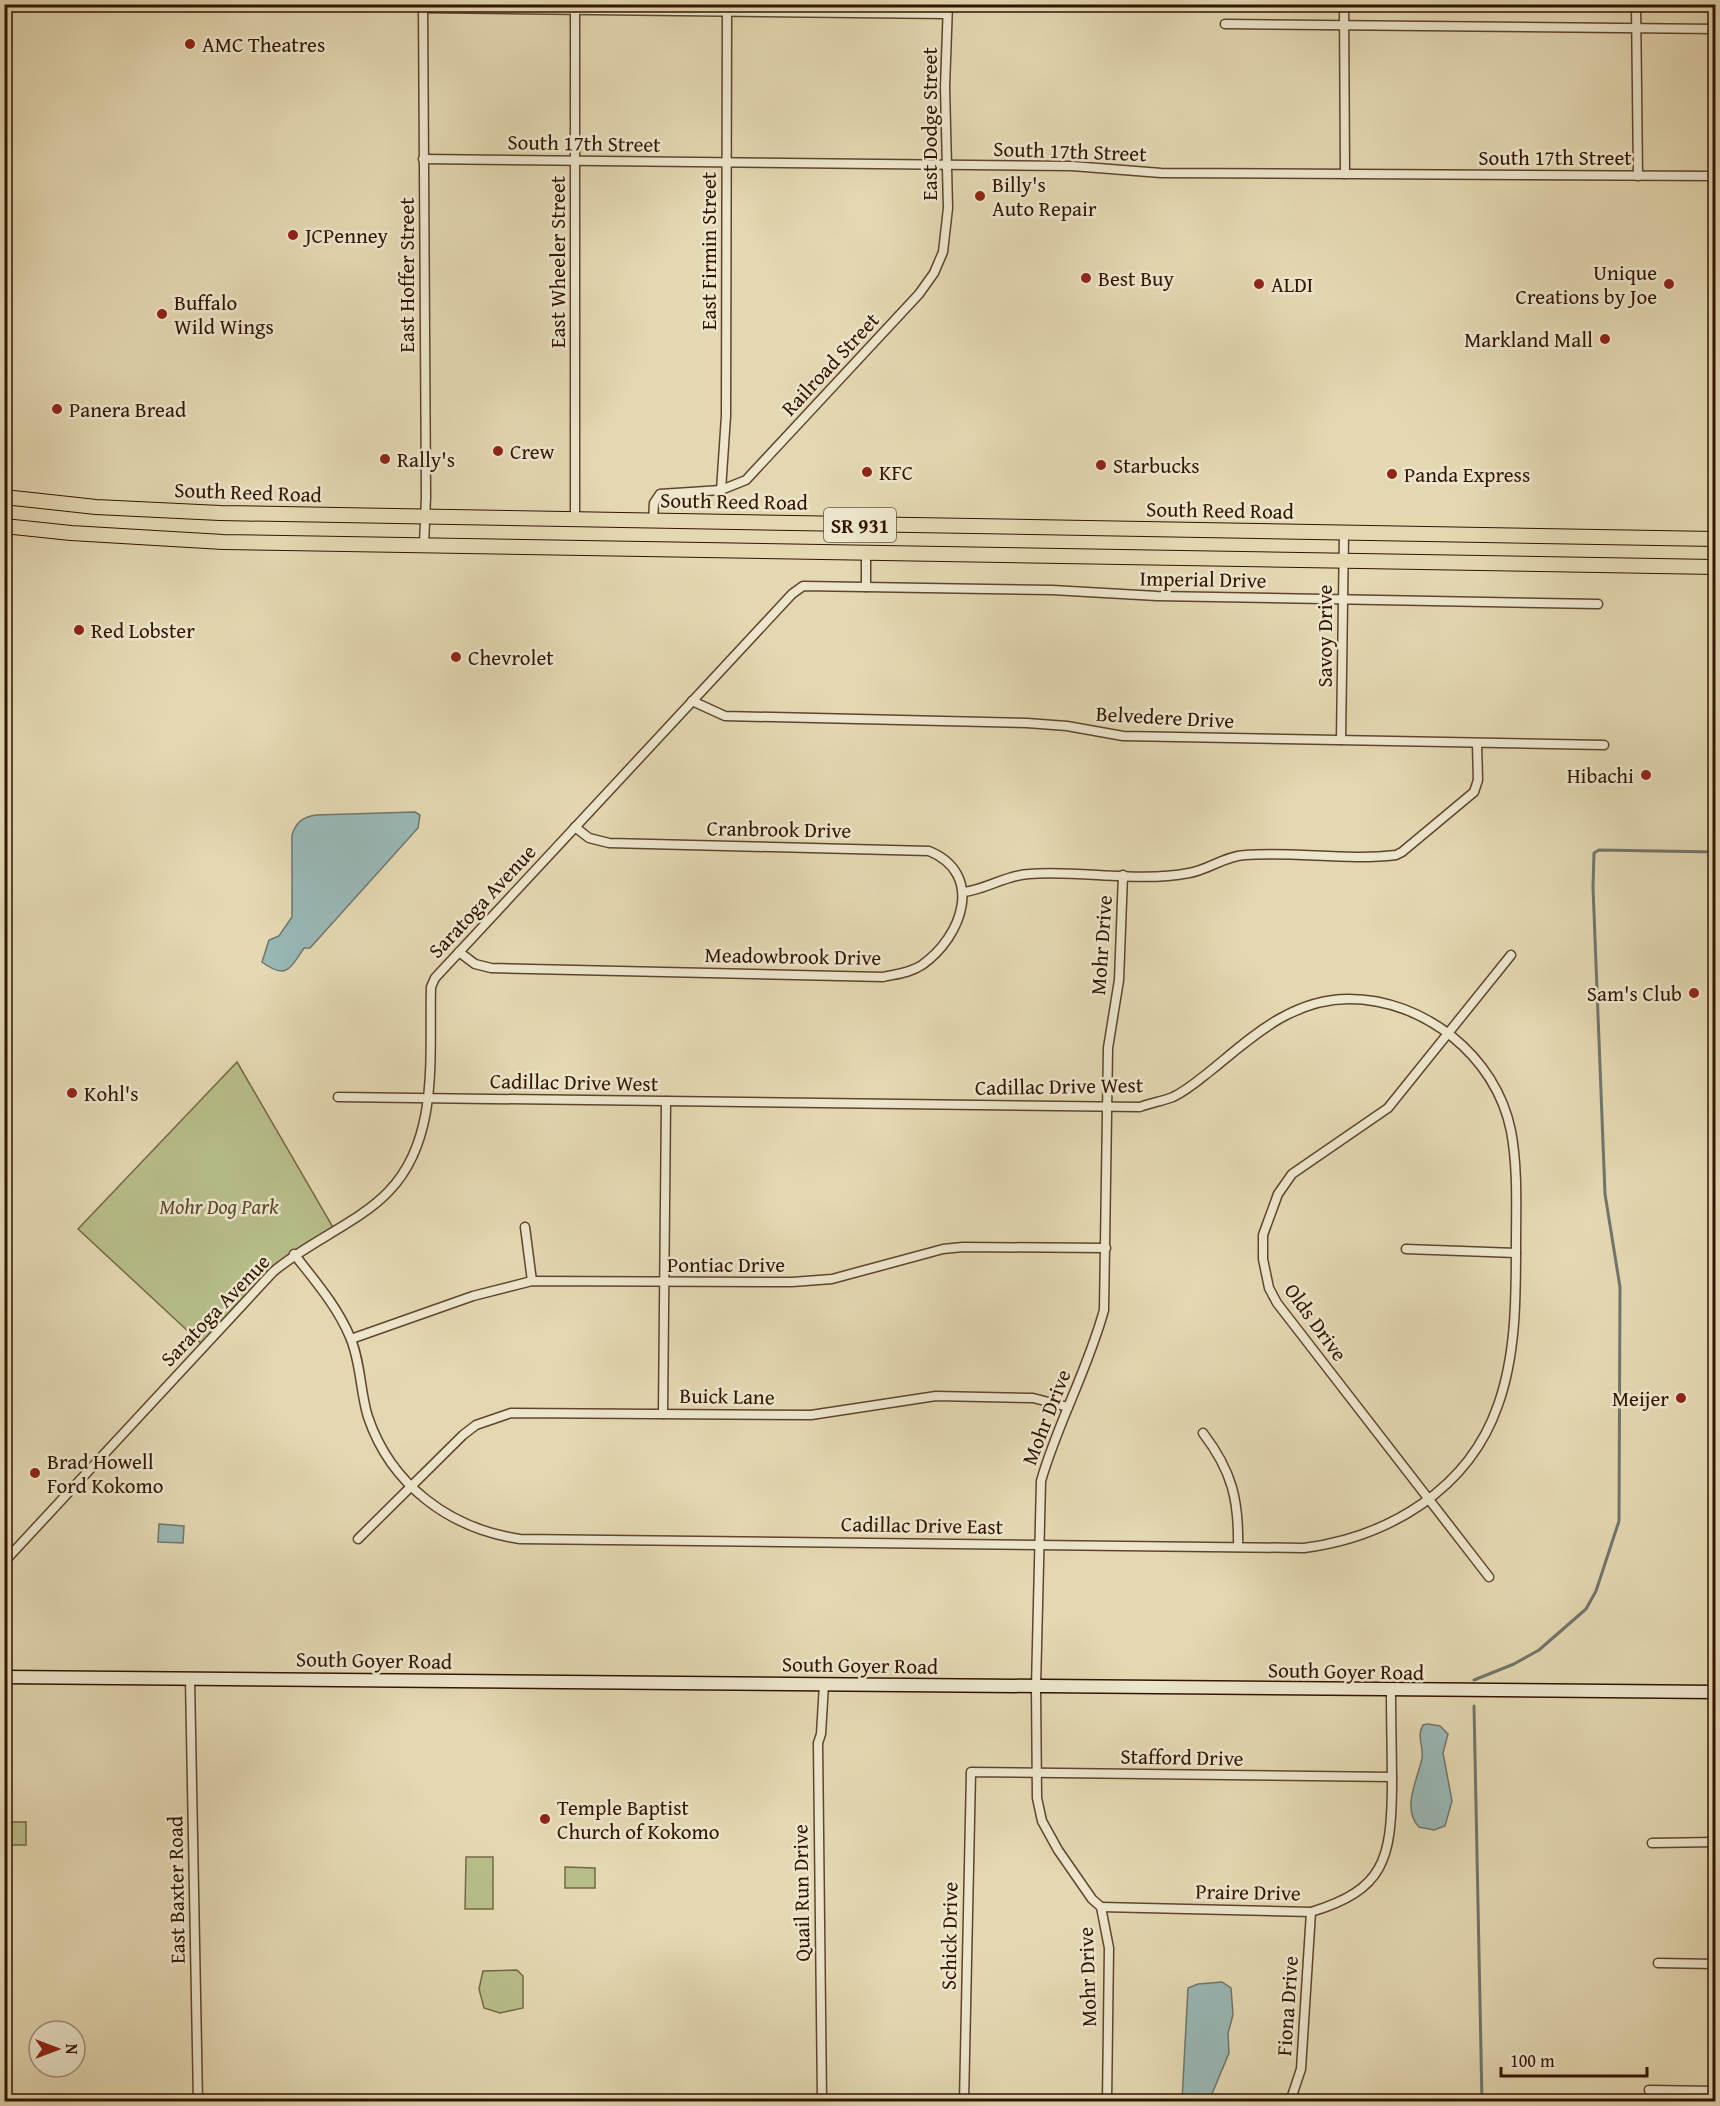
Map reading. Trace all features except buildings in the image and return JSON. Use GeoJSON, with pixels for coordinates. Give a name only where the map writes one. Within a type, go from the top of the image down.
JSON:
{"type":"FeatureCollection","features":[{"type":"Feature","properties":{"kind":"main road","name":"South Reed Road"},"geometry":{"type":"LineString","coordinates":[[4,497],[96,507],[198,512],[1716,539]]}},
{"type":"Feature","properties":{"kind":"main road","name":"SR 931"},"geometry":{"type":"LineString","coordinates":[[4,526],[71,533],[223,542],[1716,567]]}},
{"type":"Feature","properties":{"kind":"street"},"geometry":{"type":"LineString","coordinates":[[1344,4],[1345,174]]}},
{"type":"Feature","properties":{"kind":"street"},"geometry":{"type":"LineString","coordinates":[[1636,4],[1638,176]]}},
{"type":"Feature","properties":{"kind":"street"},"geometry":{"type":"LineString","coordinates":[[423,6],[727,11],[947,9]]}},
{"type":"Feature","properties":{"kind":"street","name":"East Hoffer Street"},"geometry":{"type":"LineString","coordinates":[[423,6],[426,517],[424,545]]}},
{"type":"Feature","properties":{"kind":"street","name":"East Wheeler Street"},"geometry":{"type":"LineString","coordinates":[[574,7],[575,519]]}},
{"type":"Feature","properties":{"kind":"street","name":"East Dodge Street"},"geometry":{"type":"LineString","coordinates":[[945,243],[947,9]]}},
{"type":"Feature","properties":{"kind":"street","name":"East Firmin Street"},"geometry":{"type":"LineString","coordinates":[[722,490],[726,416],[727,11]]}},
{"type":"Feature","properties":{"kind":"street"},"geometry":{"type":"LineString","coordinates":[[1225,24],[1716,29]]}},
{"type":"Feature","properties":{"kind":"street","name":"South 17th Street"},"geometry":{"type":"LineString","coordinates":[[423,159],[1113,167],[1161,173],[1716,176]]}},
{"type":"Feature","properties":{"kind":"street","name":"Railroad Street"},"geometry":{"type":"LineString","coordinates":[[722,490],[746,480],[870,349],[934,273],[945,243]]}},
{"type":"Feature","properties":{"kind":"street"},"geometry":{"type":"LineString","coordinates":[[653,520],[654,503],[660,494],[722,490]]}},
{"type":"Feature","properties":{"kind":"street","name":"Savoy Drive"},"geometry":{"type":"LineString","coordinates":[[1341,740],[1344,533]]}},
{"type":"Feature","properties":{"kind":"street"},"geometry":{"type":"LineString","coordinates":[[866,553],[866,587]]}},
{"type":"Feature","properties":{"kind":"street","name":"Imperial Drive"},"geometry":{"type":"LineString","coordinates":[[807,586],[1052,590],[1157,596],[1598,604]]}},
{"type":"Feature","properties":{"kind":"street","name":"Saratoga Avenue"},"geometry":{"type":"LineString","coordinates":[[4,1562],[273,1272],[294,1254],[366,1209],[389,1191],[415,1154],[424,1126],[428,1098],[431,987],[435,978],[792,594],[807,586]]}},
{"type":"Feature","properties":{"kind":"street","name":"Belvedere Drive"},"geometry":{"type":"LineString","coordinates":[[692,701],[725,716],[1027,723],[1067,726],[1123,736],[1604,745]]}},
{"type":"Feature","properties":{"kind":"street"},"geometry":{"type":"LineString","coordinates":[[964,892],[983,890],[1004,879],[1028,874],[1191,873],[1218,861],[1243,855],[1381,856],[1402,852],[1474,792],[1478,780],[1477,744]]}},
{"type":"Feature","properties":{"kind":"street","name":"Cranbrook Drive"},"geometry":{"type":"LineString","coordinates":[[575,827],[589,838],[609,843],[929,851],[951,864],[963,885],[964,892]]}},
{"type":"Feature","properties":{"kind":"street","name":"Mohr Drive"},"geometry":{"type":"LineString","coordinates":[[1107,2102],[1108,1948],[1101,1907],[1092,1899],[1058,1850],[1042,1821],[1037,1798],[1036,1687],[1041,1481],[1068,1407],[1097,1338],[1104,1310],[1108,1048],[1119,980],[1123,875]]}},
{"type":"Feature","properties":{"kind":"street","name":"Meadowbrook Drive"},"geometry":{"type":"LineString","coordinates":[[459,952],[475,964],[491,968],[883,977],[904,973],[922,965],[944,944],[961,912],[964,892]]}},
{"type":"Feature","properties":{"kind":"street","name":"Olds Drive"},"geometry":{"type":"LineString","coordinates":[[1489,1577],[1277,1303],[1269,1288],[1263,1259],[1263,1235],[1278,1194],[1292,1174],[1388,1108],[1511,955]]}},
{"type":"Feature","properties":{"kind":"street","name":"Cadillac Drive West"},"geometry":{"type":"LineString","coordinates":[[338,1097],[1140,1107],[1174,1097],[1194,1084],[1266,1025],[1292,1011],[1322,1002],[1349,999],[1388,1004],[1417,1014],[1448,1032],[1477,1061],[1494,1087],[1506,1114],[1515,1163],[1516,1252]]}},
{"type":"Feature","properties":{"kind":"street"},"geometry":{"type":"LineString","coordinates":[[663,1414],[666,1101]]}},
{"type":"Feature","properties":{"kind":"street"},"geometry":{"type":"LineString","coordinates":[[525,1227],[532,1281]]}},
{"type":"Feature","properties":{"kind":"street","name":"Pontiac Drive"},"geometry":{"type":"LineString","coordinates":[[351,1339],[473,1296],[532,1281],[792,1282],[832,1279],[943,1249],[963,1246],[1106,1248]]}},
{"type":"Feature","properties":{"kind":"street"},"geometry":{"type":"LineString","coordinates":[[1406,1249],[1516,1252]]}},
{"type":"Feature","properties":{"kind":"street","name":"Cadillac Drive East"},"geometry":{"type":"LineString","coordinates":[[294,1254],[332,1302],[351,1339],[368,1417],[383,1449],[410,1487],[439,1511],[471,1527],[520,1539],[1304,1548],[1336,1544],[1375,1532],[1430,1501],[1458,1472],[1481,1441],[1498,1404],[1509,1366],[1516,1252]]}},
{"type":"Feature","properties":{"kind":"street","name":"Buick Lane"},"geometry":{"type":"LineString","coordinates":[[358,1539],[463,1435],[496,1416],[534,1412],[811,1415],[936,1396],[1033,1398],[1068,1407]]}},
{"type":"Feature","properties":{"kind":"street"},"geometry":{"type":"LineString","coordinates":[[1203,1433],[1220,1455],[1232,1482],[1237,1509],[1238,1547]]}},
{"type":"Feature","properties":{"kind":"street","name":"South Goyer Road"},"geometry":{"type":"LineString","coordinates":[[4,1677],[1391,1691],[1716,1692]]}},
{"type":"Feature","properties":{"kind":"street","name":"East Baxter Road"},"geometry":{"type":"LineString","coordinates":[[190,1679],[198,2102]]}},
{"type":"Feature","properties":{"kind":"street","name":"Quail Run Drive"},"geometry":{"type":"LineString","coordinates":[[822,2102],[818,1743],[821,1734],[824,1684]]}},
{"type":"Feature","properties":{"kind":"street","name":"Praire Drive"},"geometry":{"type":"LineString","coordinates":[[1101,1907],[1311,1912],[1336,1905],[1356,1893],[1376,1873],[1388,1852],[1392,1824],[1391,1691]]}},
{"type":"Feature","properties":{"kind":"street","name":"Stafford Drive"},"geometry":{"type":"LineString","coordinates":[[970,1772],[1392,1777]]}},
{"type":"Feature","properties":{"kind":"street","name":"Schick Drive"},"geometry":{"type":"LineString","coordinates":[[964,2102],[970,1772]]}},
{"type":"Feature","properties":{"kind":"street"},"geometry":{"type":"LineString","coordinates":[[1652,1843],[1716,1842]]}},
{"type":"Feature","properties":{"kind":"street","name":"Fiona Drive"},"geometry":{"type":"LineString","coordinates":[[1290,2102],[1300,2069],[1311,1912]]}},
{"type":"Feature","properties":{"kind":"street"},"geometry":{"type":"LineString","coordinates":[[1658,1963],[1716,1964]]}},
{"type":"Feature","properties":{"kind":"street"},"geometry":{"type":"LineString","coordinates":[[1649,2090],[1716,2091]]}},
{"type":"Feature","properties":{"kind":"green space","name":"Mohr Dog Park"},"geometry":{"type":"Polygon","coordinates":[[[237,1062],[334,1229],[294,1254],[204,1346],[78,1229],[237,1062]]]}},
{"type":"Feature","properties":{"kind":"green space"},"geometry":{"type":"Polygon","coordinates":[[[4,1822],[26,1822],[26,1845],[5,1845],[4,1822]]]}},
{"type":"Feature","properties":{"kind":"green space"},"geometry":{"type":"Polygon","coordinates":[[[466,1857],[493,1857],[493,1909],[465,1909],[466,1857]]]}},
{"type":"Feature","properties":{"kind":"green space"},"geometry":{"type":"Polygon","coordinates":[[[565,1867],[595,1868],[595,1888],[565,1888],[565,1867]]]}},
{"type":"Feature","properties":{"kind":"green space"},"geometry":{"type":"Polygon","coordinates":[[[517,1970],[523,1976],[523,2008],[500,2013],[484,2008],[479,1989],[483,1971],[517,1970]]]}},
{"type":"Feature","properties":{"kind":"water"},"geometry":{"type":"Polygon","coordinates":[[[415,812],[420,815],[418,828],[310,948],[304,948],[287,970],[277,970],[262,962],[269,940],[279,936],[292,917],[292,835],[298,823],[307,817],[316,815],[415,812]]]}},
{"type":"Feature","properties":{"kind":"water"},"geometry":{"type":"Polygon","coordinates":[[[159,1524],[184,1526],[183,1543],[158,1542],[159,1524]]]}},
{"type":"Feature","properties":{"kind":"water"},"geometry":{"type":"Polygon","coordinates":[[[1423,1725],[1440,1726],[1448,1734],[1443,1753],[1452,1801],[1445,1826],[1434,1830],[1419,1827],[1411,1811],[1412,1793],[1422,1758],[1420,1734],[1423,1725]]]}},
{"type":"Feature","properties":{"kind":"water"},"geometry":{"type":"Polygon","coordinates":[[[1222,1982],[1231,1988],[1233,2015],[1228,2033],[1229,2053],[1209,2101],[1182,2101],[1188,1988],[1198,1984],[1222,1982]]]}},
{"type":"Feature","properties":{"kind":"waterway"},"geometry":{"type":"LineString","coordinates":[[1474,1680],[1514,1664],[1539,1650],[1586,1609],[1596,1591],[1619,1521],[1620,1287],[1605,1194],[1593,887],[1594,853],[1599,850],[1716,852]]}},
{"type":"Feature","properties":{"kind":"waterway"},"geometry":{"type":"LineString","coordinates":[[1474,1706],[1482,2102]]}},
{"type":"Feature","properties":{"kind":"place","name":"AMC Theatres"},"geometry":{"type":"Point","coordinates":[190,44]}},
{"type":"Feature","properties":{"kind":"place","name":"Billy's Auto Repair"},"geometry":{"type":"Point","coordinates":[980,196]}},
{"type":"Feature","properties":{"kind":"place","name":"JCPenney"},"geometry":{"type":"Point","coordinates":[293,235]}},
{"type":"Feature","properties":{"kind":"place","name":"Best Buy"},"geometry":{"type":"Point","coordinates":[1086,278]}},
{"type":"Feature","properties":{"kind":"place","name":"ALDI"},"geometry":{"type":"Point","coordinates":[1259,284]}},
{"type":"Feature","properties":{"kind":"place","name":"Unique Creations by Joe"},"geometry":{"type":"Point","coordinates":[1669,284]}},
{"type":"Feature","properties":{"kind":"place","name":"Buffalo Wild Wings"},"geometry":{"type":"Point","coordinates":[162,314]}},
{"type":"Feature","properties":{"kind":"place","name":"Markland Mall"},"geometry":{"type":"Point","coordinates":[1605,339]}},
{"type":"Feature","properties":{"kind":"place","name":"Panera Bread"},"geometry":{"type":"Point","coordinates":[57,409]}},
{"type":"Feature","properties":{"kind":"place","name":"Crew"},"geometry":{"type":"Point","coordinates":[498,451]}},
{"type":"Feature","properties":{"kind":"place","name":"Rally's"},"geometry":{"type":"Point","coordinates":[385,459]}},
{"type":"Feature","properties":{"kind":"place","name":"Starbucks"},"geometry":{"type":"Point","coordinates":[1101,465]}},
{"type":"Feature","properties":{"kind":"place","name":"KFC"},"geometry":{"type":"Point","coordinates":[867,472]}},
{"type":"Feature","properties":{"kind":"place","name":"Panda Express"},"geometry":{"type":"Point","coordinates":[1392,474]}},
{"type":"Feature","properties":{"kind":"place","name":"Red Lobster"},"geometry":{"type":"Point","coordinates":[79,630]}},
{"type":"Feature","properties":{"kind":"place","name":"Chevrolet"},"geometry":{"type":"Point","coordinates":[456,657]}},
{"type":"Feature","properties":{"kind":"place","name":"Hibachi"},"geometry":{"type":"Point","coordinates":[1646,775]}},
{"type":"Feature","properties":{"kind":"place","name":"Sam's Club"},"geometry":{"type":"Point","coordinates":[1694,993]}},
{"type":"Feature","properties":{"kind":"place","name":"Kohl's"},"geometry":{"type":"Point","coordinates":[72,1093]}},
{"type":"Feature","properties":{"kind":"place","name":"Meijer"},"geometry":{"type":"Point","coordinates":[1681,1398]}},
{"type":"Feature","properties":{"kind":"place","name":"Brad Howell Ford Kokomo"},"geometry":{"type":"Point","coordinates":[35,1473]}},
{"type":"Feature","properties":{"kind":"place","name":"Temple Baptist Church of Kokomo"},"geometry":{"type":"Point","coordinates":[545,1819]}}]}
